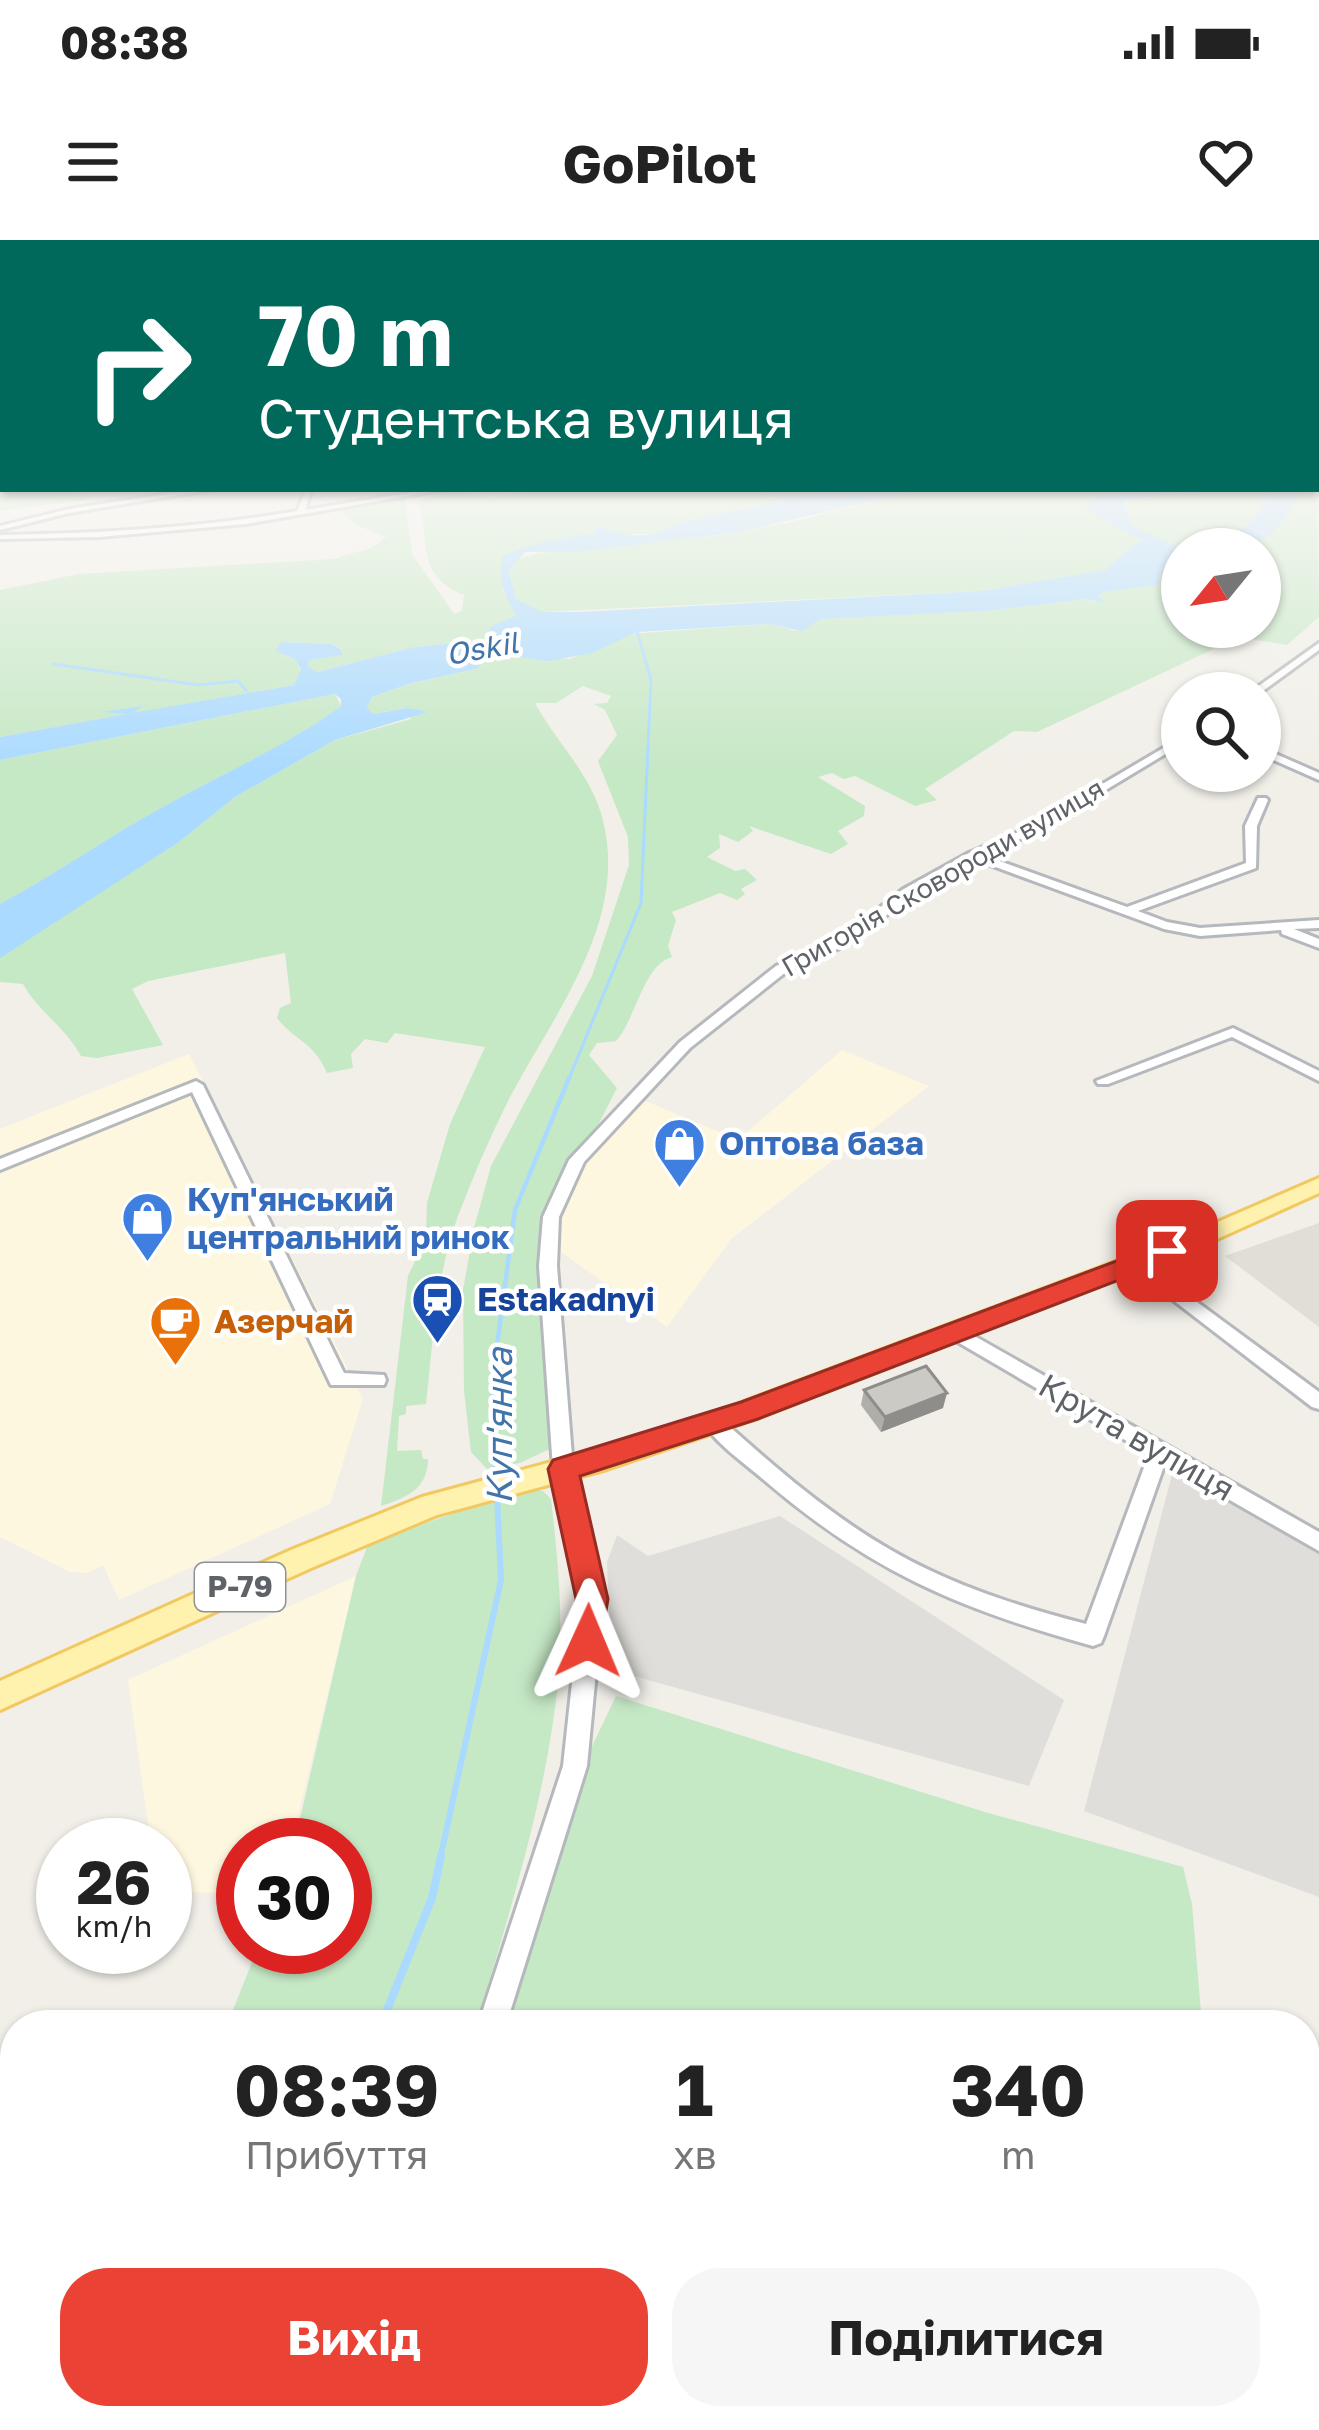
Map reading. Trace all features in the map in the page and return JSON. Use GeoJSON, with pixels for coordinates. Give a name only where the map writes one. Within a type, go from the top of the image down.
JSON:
{"type":"FeatureCollection","features":[{"type":"Feature","properties":{"kind":"main road","name":"Р-79"},"geometry":{"type":"LineString","coordinates":[[0,1696],[432,1505],[713,1423],[1136,1263],[1319,1185]]}},
{"type":"Feature","properties":{"kind":"street"},"geometry":{"type":"LineString","coordinates":[[1281,674],[1319,646]]}},
{"type":"Feature","properties":{"kind":"street"},"geometry":{"type":"LineString","coordinates":[[1297,663],[1319,668]]}},
{"type":"Feature","properties":{"kind":"street","name":"Григорія Сковороди вулиця"},"geometry":{"type":"LineString","coordinates":[[496,2010],[574,1766],[592,1599],[563,1469],[549,1244],[551,1217],[577,1160],[686,1045],[781,969],[850,938],[906,892],[973,855],[1033,830],[1161,753]]}},
{"type":"Feature","properties":{"kind":"street"},"geometry":{"type":"LineString","coordinates":[[1281,760],[1319,777]]}},
{"type":"Feature","properties":{"kind":"street"},"geometry":{"type":"LineString","coordinates":[[1125,912],[1252,866],[1252,826],[1262,800]]}},
{"type":"Feature","properties":{"kind":"street"},"geometry":{"type":"LineString","coordinates":[[973,855],[1125,912],[1200,932],[1319,924]]}},
{"type":"Feature","properties":{"kind":"street"},"geometry":{"type":"LineString","coordinates":[[1282,929],[1319,944]]}},
{"type":"Feature","properties":{"kind":"street"},"geometry":{"type":"LineString","coordinates":[[1103,1082],[1233,1032],[1319,1077]]}},
{"type":"Feature","properties":{"kind":"street"},"geometry":{"type":"LineString","coordinates":[[0,1165],[196,1084],[338,1380],[377,1380]]}},
{"type":"Feature","properties":{"kind":"street"},"geometry":{"type":"LineString","coordinates":[[1136,1263],[1319,1402]]}},
{"type":"Feature","properties":{"kind":"street","name":"Крута вулиця"},"geometry":{"type":"LineString","coordinates":[[956,1332],[1319,1543]]}},
{"type":"Feature","properties":{"kind":"street"},"geometry":{"type":"LineString","coordinates":[[713,1423],[824,1515],[914,1574],[999,1610],[1093,1636],[1160,1450]]}},
{"type":"Feature","properties":{"kind":"shaded area","name":"Оптова база"},"geometry":{"type":"Polygon","coordinates":[[[842,1050],[929,1086],[731,1239],[667,1327],[551,1245],[551,1217],[577,1160],[636,1097],[738,1140],[842,1050]]]}},
{"type":"Feature","properties":{"kind":"shaded area","name":"Куп'янський центральний ринок"},"geometry":{"type":"Polygon","coordinates":[[[189,1054],[363,1399],[330,1504],[119,1600],[103,1565],[87,1573],[70,1572],[0,1537],[0,1129],[189,1054]]]}},
{"type":"Feature","properties":{"kind":"shaded area"},"geometry":{"type":"Polygon","coordinates":[[[1319,1223],[1319,1327],[1225,1256],[1319,1223]]]}},
{"type":"Feature","properties":{"kind":"shaded area"},"geometry":{"type":"Polygon","coordinates":[[[1174,1467],[1319,1552],[1319,1897],[1084,1811],[1174,1467]]]}},
{"type":"Feature","properties":{"kind":"shaded area"},"geometry":{"type":"Polygon","coordinates":[[[780,1516],[1064,1700],[1029,1786],[612,1670],[607,1562],[617,1535],[648,1556],[780,1516]]]}},
{"type":"Feature","properties":{"kind":"shaded area"},"geometry":{"type":"Polygon","coordinates":[[[356,1576],[298,1818],[216,1818],[216,1893],[192,1892],[192,1818],[147,1818],[128,1680],[356,1576]]]}},
{"type":"Feature","properties":{"kind":"green space"},"geometry":{"type":"Polygon","coordinates":[[[177,568],[422,568],[454,614],[462,611],[464,595],[432,568],[509,568],[503,591],[516,612],[536,612],[516,599],[510,568],[1107,568],[981,591],[542,612],[490,632],[497,635],[491,639],[415,647],[317,672],[308,667],[309,659],[341,655],[342,649],[332,644],[282,642],[284,655],[296,660],[301,672],[294,685],[0,737],[0,590],[79,574],[177,568]]]}},
{"type":"Feature","properties":{"kind":"green space"},"geometry":{"type":"Polygon","coordinates":[[[1281,568],[1318,568],[1319,617],[1287,645],[1281,644],[1281,568]]]}},
{"type":"Feature","properties":{"kind":"green space"},"geometry":{"type":"Polygon","coordinates":[[[1160,574],[1161,648],[1216,648],[1037,732],[1014,731],[925,789],[937,800],[915,806],[855,776],[844,779],[832,773],[818,777],[865,806],[864,816],[838,831],[848,844],[831,854],[749,826],[753,831],[738,842],[719,834],[720,848],[707,857],[735,871],[745,869],[757,880],[741,889],[745,894],[737,900],[720,893],[672,912],[676,920],[668,946],[672,957],[654,970],[616,1041],[597,1043],[589,1055],[617,1088],[551,1217],[562,1443],[520,1463],[487,1469],[471,1452],[464,1391],[463,1290],[491,1166],[592,976],[629,865],[628,837],[598,761],[617,735],[605,710],[594,704],[607,703],[611,696],[583,686],[556,703],[535,703],[585,779],[600,811],[608,866],[604,902],[580,970],[509,1099],[458,1216],[440,1285],[426,1404],[406,1406],[406,1414],[399,1416],[397,1451],[421,1450],[423,1459],[428,1459],[427,1469],[420,1485],[399,1500],[381,1506],[408,1276],[426,1238],[427,1203],[450,1124],[485,1047],[395,1033],[387,1043],[365,1039],[351,1054],[353,1068],[327,1073],[316,1054],[277,1018],[280,1008],[291,1003],[285,953],[148,981],[132,989],[163,1045],[97,1058],[81,1056],[23,984],[0,982],[0,956],[179,842],[235,797],[335,740],[411,719],[406,708],[373,714],[367,707],[372,697],[476,669],[491,652],[570,659],[627,634],[770,624],[796,631],[820,619],[1095,602],[1103,592],[1158,585],[1160,574]]]}},
{"type":"Feature","properties":{"kind":"green space"},"geometry":{"type":"Polygon","coordinates":[[[335,694],[341,706],[320,721],[0,905],[0,760],[335,694]]]}},
{"type":"Feature","properties":{"kind":"green space"},"geometry":{"type":"Polygon","coordinates":[[[527,1489],[543,1491],[551,1499],[560,1614],[558,1683],[535,1813],[480,2010],[233,2010],[247,1974],[372,1974],[372,1818],[300,1818],[356,1576],[369,1542],[527,1489]]]}},
{"type":"Feature","properties":{"kind":"green space"},"geometry":{"type":"Polygon","coordinates":[[[616,1696],[985,1812],[1183,1867],[1192,1904],[1201,2010],[497,2010],[586,1759],[616,1696]]]}},
{"type":"Feature","properties":{"kind":"water","name":"Oskil"},"geometry":{"type":"Polygon","coordinates":[[[501,568],[511,568],[516,599],[542,612],[580,612],[981,591],[1107,568],[1161,568],[1159,585],[1103,592],[1099,596],[1104,603],[1086,599],[984,611],[820,619],[802,631],[769,624],[637,632],[592,653],[548,661],[491,653],[476,669],[372,697],[367,707],[373,714],[407,708],[428,712],[335,740],[235,797],[179,842],[0,958],[0,904],[298,734],[341,706],[341,699],[335,694],[0,760],[0,737],[127,714],[102,712],[143,706],[133,713],[294,685],[301,670],[296,660],[275,650],[282,642],[332,644],[342,650],[342,655],[309,660],[308,667],[317,672],[415,647],[491,639],[497,633],[488,628],[517,615],[503,587],[501,568]]]}},
{"type":"Feature","properties":{"kind":"building"},"geometry":{"type":"Polygon","coordinates":[[[926,1366],[947,1393],[885,1417],[864,1390],[926,1366]]]}},
{"type":"Feature","properties":{"kind":"waterway","name":"Куп'янка"},"geometry":{"type":"LineString","coordinates":[[568,1081],[641,903],[651,680],[637,631]]}},
{"type":"Feature","properties":{"kind":"waterway"},"geometry":{"type":"LineString","coordinates":[[53,664],[198,685],[238,681],[246,690]]}},
{"type":"Feature","properties":{"kind":"waterway","name":"Куп'янка"},"geometry":{"type":"LineString","coordinates":[[493,1419],[492,1383],[515,1210],[569,1078]]}},
{"type":"Feature","properties":{"kind":"waterway","name":"Куп'янка"},"geometry":{"type":"LineString","coordinates":[[493,1416],[496,1479]]}},
{"type":"Feature","properties":{"kind":"waterway","name":"Куп'янка"},"geometry":{"type":"LineString","coordinates":[[440,1859],[501,1580],[497,1496]]}},
{"type":"Feature","properties":{"kind":"waterway","name":"Куп'янка"},"geometry":{"type":"LineString","coordinates":[[387,2010],[432,1898],[441,1856]]}},
{"type":"Feature","properties":{"kind":"place","name":"Оптова база"},"geometry":{"type":"Point","coordinates":[680,1189]}},
{"type":"Feature","properties":{"kind":"place","name":"Куп'янський центральний ринок"},"geometry":{"type":"Point","coordinates":[148,1264]}},
{"type":"Feature","properties":{"kind":"place","name":"Estakadnyi"},"geometry":{"type":"Point","coordinates":[438,1345]}},
{"type":"Feature","properties":{"kind":"place","name":"Азерчай"},"geometry":{"type":"Point","coordinates":[175,1367]}},
{"type":"Feature","properties":{"kind":"route"},"geometry":{"type":"LineString","coordinates":[[588,1641],[592,1599],[563,1469],[748,1411],[1167,1251]]}}]}
